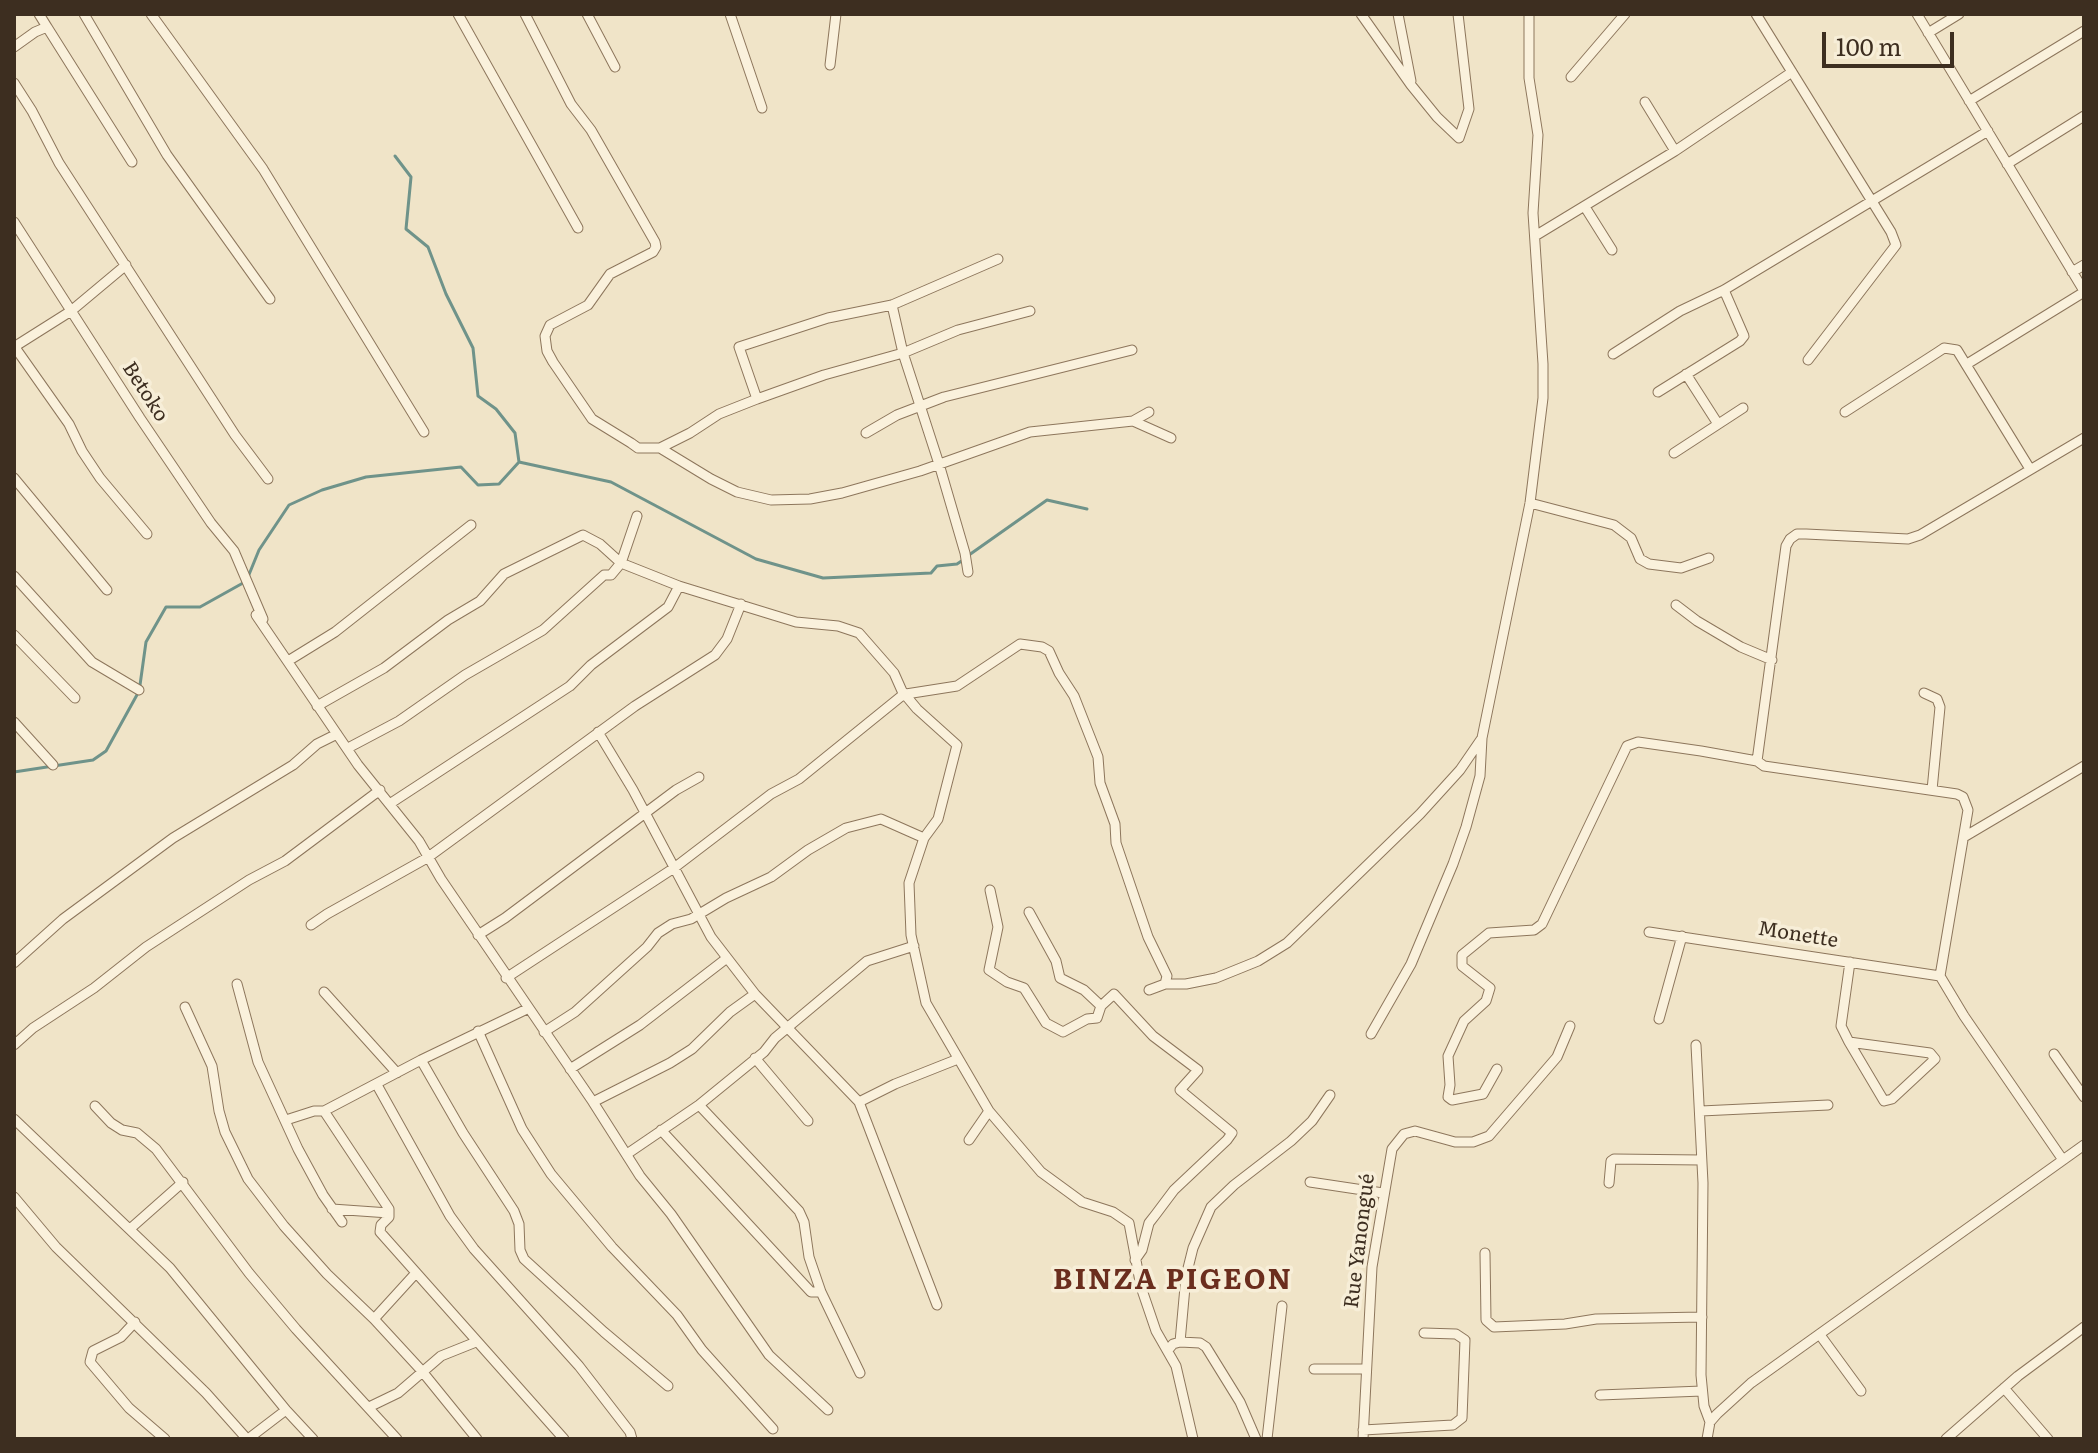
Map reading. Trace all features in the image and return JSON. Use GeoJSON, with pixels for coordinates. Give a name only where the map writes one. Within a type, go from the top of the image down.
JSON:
{"type":"FeatureCollection","features":[{"type":"Feature","properties":{"kind":"street"},"geometry":{"type":"LineString","coordinates":[[39,14],[132,162]]}},
{"type":"Feature","properties":{"kind":"street"},"geometry":{"type":"LineString","coordinates":[[84,14],[167,155],[270,299]]}},
{"type":"Feature","properties":{"kind":"street"},"geometry":{"type":"LineString","coordinates":[[151,14],[263,169],[424,432]]}},
{"type":"Feature","properties":{"kind":"street"},"geometry":{"type":"LineString","coordinates":[[458,14],[578,228]]}},
{"type":"Feature","properties":{"kind":"street"},"geometry":{"type":"LineString","coordinates":[[525,14],[571,104],[591,130],[656,247],[649,255],[610,274],[588,305],[550,325],[545,336],[547,351],[592,419],[638,448],[660,448],[719,414],[824,375],[903,353],[958,330],[1030,311]]}},
{"type":"Feature","properties":{"kind":"street"},"geometry":{"type":"LineString","coordinates":[[587,14],[615,67]]}},
{"type":"Feature","properties":{"kind":"street"},"geometry":{"type":"LineString","coordinates":[[730,14],[762,108]]}},
{"type":"Feature","properties":{"kind":"street"},"geometry":{"type":"LineString","coordinates":[[830,65],[836,14]]}},
{"type":"Feature","properties":{"kind":"street"},"geometry":{"type":"LineString","coordinates":[[1361,14],[1411,85],[1459,138],[1469,109],[1458,14]]}},
{"type":"Feature","properties":{"kind":"street"},"geometry":{"type":"LineString","coordinates":[[1398,14],[1411,85]]}},
{"type":"Feature","properties":{"kind":"street"},"geometry":{"type":"LineString","coordinates":[[1371,1034],[1411,964],[1453,864],[1480,776],[1482,738],[1530,503],[1543,398],[1533,213],[1538,135],[1529,78],[1529,14]]}},
{"type":"Feature","properties":{"kind":"street"},"geometry":{"type":"LineString","coordinates":[[1571,77],[1625,14]]}},
{"type":"Feature","properties":{"kind":"street"},"geometry":{"type":"LineString","coordinates":[[1756,14],[1891,232],[1896,245],[1808,360]]}},
{"type":"Feature","properties":{"kind":"street"},"geometry":{"type":"LineString","coordinates":[[1917,14],[2084,292],[1967,364]]}},
{"type":"Feature","properties":{"kind":"street"},"geometry":{"type":"LineString","coordinates":[[1928,33],[1959,14]]}},
{"type":"Feature","properties":{"kind":"street"},"geometry":{"type":"LineString","coordinates":[[14,47],[47,27]]}},
{"type":"Feature","properties":{"kind":"street"},"geometry":{"type":"LineString","coordinates":[[1969,101],[2084,31]]}},
{"type":"Feature","properties":{"kind":"street"},"geometry":{"type":"LineString","coordinates":[[1535,236],[1675,151],[1792,72]]}},
{"type":"Feature","properties":{"kind":"street"},"geometry":{"type":"LineString","coordinates":[[14,83],[59,163],[235,435],[268,479]]}},
{"type":"Feature","properties":{"kind":"street"},"geometry":{"type":"LineString","coordinates":[[1645,102],[1675,151]]}},
{"type":"Feature","properties":{"kind":"street"},"geometry":{"type":"LineString","coordinates":[[2007,164],[2084,116]]}},
{"type":"Feature","properties":{"kind":"street"},"geometry":{"type":"LineString","coordinates":[[1613,354],[1680,311],[1724,290],[1988,131]]}},
{"type":"Feature","properties":{"kind":"street"},"geometry":{"type":"LineString","coordinates":[[1585,207],[1612,250]]}},
{"type":"Feature","properties":{"kind":"street","name":"Betoko"},"geometry":{"type":"LineString","coordinates":[[14,222],[211,523],[234,551],[263,619],[256,615],[288,661]]}},
{"type":"Feature","properties":{"kind":"street"},"geometry":{"type":"LineString","coordinates":[[757,399],[739,347],[828,318],[892,305],[998,259]]}},
{"type":"Feature","properties":{"kind":"street"},"geometry":{"type":"LineString","coordinates":[[126,265],[71,311],[14,347],[69,424],[100,478],[147,534]]}},
{"type":"Feature","properties":{"kind":"street"},"geometry":{"type":"LineString","coordinates":[[2072,272],[2084,265]]}},
{"type":"Feature","properties":{"kind":"street"},"geometry":{"type":"LineString","coordinates":[[1658,392],[1744,336],[1724,290]]}},
{"type":"Feature","properties":{"kind":"street"},"geometry":{"type":"LineString","coordinates":[[892,305],[903,353],[939,464],[968,572]]}},
{"type":"Feature","properties":{"kind":"street"},"geometry":{"type":"LineString","coordinates":[[1845,412],[1944,348],[1957,350],[2030,469]]}},
{"type":"Feature","properties":{"kind":"street"},"geometry":{"type":"LineString","coordinates":[[866,433],[897,415],[944,397],[1132,350]]}},
{"type":"Feature","properties":{"kind":"street"},"geometry":{"type":"LineString","coordinates":[[1686,374],[1718,424]]}},
{"type":"Feature","properties":{"kind":"street"},"geometry":{"type":"LineString","coordinates":[[1674,453],[1743,408]]}},
{"type":"Feature","properties":{"kind":"street"},"geometry":{"type":"LineString","coordinates":[[660,448],[737,492],[771,500],[810,499],[842,493],[939,464],[1030,432],[1133,421],[1149,412]]}},
{"type":"Feature","properties":{"kind":"street"},"geometry":{"type":"LineString","coordinates":[[1133,421],[1171,438]]}},
{"type":"Feature","properties":{"kind":"street"},"geometry":{"type":"LineString","coordinates":[[1757,761],[1786,546],[1790,539],[1797,534],[1908,539],[1920,535],[2084,438]]}},
{"type":"Feature","properties":{"kind":"street"},"geometry":{"type":"LineString","coordinates":[[14,478],[107,590]]}},
{"type":"Feature","properties":{"kind":"street"},"geometry":{"type":"LineString","coordinates":[[1530,503],[1614,525],[1631,538],[1640,559],[1649,564],[1681,568],[1709,558]]}},
{"type":"Feature","properties":{"kind":"street"},"geometry":{"type":"LineString","coordinates":[[348,748],[399,721],[465,675],[543,630],[604,575],[611,575],[621,563],[637,516]]}},
{"type":"Feature","properties":{"kind":"street"},"geometry":{"type":"LineString","coordinates":[[471,525],[335,632],[288,661],[358,765],[419,841],[427,858],[527,1009],[769,1355],[828,1410]]}},
{"type":"Feature","properties":{"kind":"street"},"geometry":{"type":"LineString","coordinates":[[317,706],[384,668],[448,620],[480,601],[504,574],[579,536],[588,536],[621,563],[679,586],[796,622],[853,630],[894,673],[905,694],[930,723],[957,745],[938,819],[924,838],[909,883],[911,935],[926,1003],[989,1111],[1041,1172],[1082,1202],[1113,1212],[1129,1223],[1147,1306],[1160,1339],[1176,1366],[1193,1439]]}},
{"type":"Feature","properties":{"kind":"street"},"geometry":{"type":"LineString","coordinates":[[14,576],[92,662],[139,690]]}},
{"type":"Feature","properties":{"kind":"street"},"geometry":{"type":"LineString","coordinates":[[391,803],[570,686],[591,665],[668,607],[679,586]]}},
{"type":"Feature","properties":{"kind":"street"},"geometry":{"type":"LineString","coordinates":[[311,925],[427,858],[598,732],[715,655],[727,639],[741,604]]}},
{"type":"Feature","properties":{"kind":"street"},"geometry":{"type":"LineString","coordinates":[[1676,605],[1741,647],[1772,660]]}},
{"type":"Feature","properties":{"kind":"street"},"geometry":{"type":"LineString","coordinates":[[14,635],[75,698]]}},
{"type":"Feature","properties":{"kind":"street"},"geometry":{"type":"LineString","coordinates":[[506,978],[674,868],[771,794],[799,779],[905,694],[957,686],[1020,644],[1049,651],[1074,696],[1098,757],[1100,783],[1115,824],[1116,843],[1148,937],[1167,976],[1165,984]]}},
{"type":"Feature","properties":{"kind":"street"},"geometry":{"type":"LineString","coordinates":[[1924,693],[1937,699],[1940,707],[1932,790]]}},
{"type":"Feature","properties":{"kind":"street"},"geometry":{"type":"LineString","coordinates":[[14,722],[53,765]]}},
{"type":"Feature","properties":{"kind":"street"},"geometry":{"type":"LineString","coordinates":[[598,732],[646,814],[711,937],[755,994],[859,1102],[937,1305]]}},
{"type":"Feature","properties":{"kind":"street"},"geometry":{"type":"LineString","coordinates":[[14,963],[63,919],[173,838],[293,765],[317,744],[337,734]]}},
{"type":"Feature","properties":{"kind":"street"},"geometry":{"type":"LineString","coordinates":[[1149,990],[1165,984],[1186,984],[1216,978],[1258,961],[1287,943],[1420,814],[1460,770],[1482,738]]}},
{"type":"Feature","properties":{"kind":"street"},"geometry":{"type":"LineString","coordinates":[[1497,1069],[1483,1094],[1452,1100],[1448,1097],[1448,1056],[1464,1021],[1486,1001],[1490,993],[1487,983],[1462,966],[1462,955],[1489,933],[1534,930],[1542,924],[1627,746],[1638,742],[1757,761],[1764,766],[1957,794],[1966,802],[1968,810],[1964,837],[1940,976],[2063,1160]]}},
{"type":"Feature","properties":{"kind":"street"},"geometry":{"type":"LineString","coordinates":[[1964,837],[2084,766]]}},
{"type":"Feature","properties":{"kind":"street"},"geometry":{"type":"LineString","coordinates":[[478,935],[676,790],[699,777]]}},
{"type":"Feature","properties":{"kind":"street"},"geometry":{"type":"LineString","coordinates":[[14,1045],[146,947],[249,880],[285,861],[380,790]]}},
{"type":"Feature","properties":{"kind":"street"},"geometry":{"type":"LineString","coordinates":[[544,1032],[575,1012],[647,947],[658,933],[771,877],[846,828],[881,819],[924,838]]}},
{"type":"Feature","properties":{"kind":"street"},"geometry":{"type":"LineString","coordinates":[[990,890],[998,927],[989,970],[1007,982],[1024,988],[1046,1023],[1063,1032],[1087,1019],[1097,1018],[1101,1006],[1114,994],[1153,1036],[1198,1070],[1180,1090],[1232,1133],[1174,1190],[1149,1223],[1142,1250],[1135,1260]]}},
{"type":"Feature","properties":{"kind":"street"},"geometry":{"type":"LineString","coordinates":[[1029,912],[1056,961],[1060,978],[1084,990],[1101,1006]]}},
{"type":"Feature","properties":{"kind":"street","name":"Monette"},"geometry":{"type":"LineString","coordinates":[[1649,932],[1940,976]]}},
{"type":"Feature","properties":{"kind":"street"},"geometry":{"type":"LineString","coordinates":[[1659,1019],[1682,936]]}},
{"type":"Feature","properties":{"kind":"street"},"geometry":{"type":"LineString","coordinates":[[627,1154],[699,1105],[867,961],[914,946]]}},
{"type":"Feature","properties":{"kind":"street"},"geometry":{"type":"LineString","coordinates":[[570,1069],[640,1025],[727,958]]}},
{"type":"Feature","properties":{"kind":"street"},"geometry":{"type":"LineString","coordinates":[[1849,1042],[1930,1053],[1935,1059],[1888,1102],[1881,1097],[1849,1042],[1841,1020],[1850,962]]}},
{"type":"Feature","properties":{"kind":"street"},"geometry":{"type":"LineString","coordinates":[[237,984],[258,1062],[298,1149],[342,1222]]}},
{"type":"Feature","properties":{"kind":"street"},"geometry":{"type":"LineString","coordinates":[[324,992],[397,1073]]}},
{"type":"Feature","properties":{"kind":"street"},"geometry":{"type":"LineString","coordinates":[[593,1102],[692,1049],[730,1012],[755,994]]}},
{"type":"Feature","properties":{"kind":"street"},"geometry":{"type":"LineString","coordinates":[[185,1007],[212,1066],[219,1111],[233,1152],[248,1179],[284,1226],[421,1370],[477,1439]]}},
{"type":"Feature","properties":{"kind":"street"},"geometry":{"type":"LineString","coordinates":[[286,1120],[324,1111],[527,1009]]}},
{"type":"Feature","properties":{"kind":"street","name":"Rue Yanongué"},"geometry":{"type":"LineString","coordinates":[[1363,1434],[1372,1267],[1392,1149],[1404,1134],[1415,1131],[1455,1142],[1473,1142],[1489,1136],[1557,1057],[1570,1026]]}},
{"type":"Feature","properties":{"kind":"street"},"geometry":{"type":"LineString","coordinates":[[478,1031],[522,1129],[551,1174],[612,1247],[677,1315],[702,1350],[773,1429]]}},
{"type":"Feature","properties":{"kind":"street"},"geometry":{"type":"LineString","coordinates":[[1696,1045],[1703,1183],[1702,1391],[1710,1422]]}},
{"type":"Feature","properties":{"kind":"street"},"geometry":{"type":"LineString","coordinates":[[2054,1054],[2084,1097]]}},
{"type":"Feature","properties":{"kind":"street"},"geometry":{"type":"LineString","coordinates":[[755,1058],[808,1121]]}},
{"type":"Feature","properties":{"kind":"street"},"geometry":{"type":"LineString","coordinates":[[859,1102],[958,1059]]}},
{"type":"Feature","properties":{"kind":"street"},"geometry":{"type":"LineString","coordinates":[[421,1060],[463,1133],[514,1211],[524,1259],[668,1386]]}},
{"type":"Feature","properties":{"kind":"street"},"geometry":{"type":"LineString","coordinates":[[377,1085],[450,1216],[474,1249],[579,1366],[630,1432],[632,1439]]}},
{"type":"Feature","properties":{"kind":"street"},"geometry":{"type":"LineString","coordinates":[[1180,1342],[1186,1276],[1193,1248],[1211,1207],[1291,1141],[1312,1121],[1330,1095]]}},
{"type":"Feature","properties":{"kind":"street"},"geometry":{"type":"LineString","coordinates":[[699,1105],[799,1211],[804,1222],[809,1257],[821,1292],[860,1373]]}},
{"type":"Feature","properties":{"kind":"street"},"geometry":{"type":"LineString","coordinates":[[1701,1111],[1828,1105]]}},
{"type":"Feature","properties":{"kind":"street"},"geometry":{"type":"LineString","coordinates":[[95,1106],[111,1123],[148,1140],[183,1182],[249,1273],[397,1439]]}},
{"type":"Feature","properties":{"kind":"street"},"geometry":{"type":"LineString","coordinates":[[324,1111],[389,1213]]}},
{"type":"Feature","properties":{"kind":"street"},"geometry":{"type":"LineString","coordinates":[[969,1140],[989,1111]]}},
{"type":"Feature","properties":{"kind":"street"},"geometry":{"type":"LineString","coordinates":[[14,1119],[91,1195],[131,1228],[190,1291],[313,1439]]}},
{"type":"Feature","properties":{"kind":"street"},"geometry":{"type":"LineString","coordinates":[[661,1130],[811,1292],[821,1292]]}},
{"type":"Feature","properties":{"kind":"street"},"geometry":{"type":"LineString","coordinates":[[1707,1439],[1710,1422],[1751,1383],[2084,1145]]}},
{"type":"Feature","properties":{"kind":"street"},"geometry":{"type":"LineString","coordinates":[[1609,1183],[1611,1161],[1614,1159],[1701,1160]]}},
{"type":"Feature","properties":{"kind":"street"},"geometry":{"type":"LineString","coordinates":[[131,1228],[183,1182]]}},
{"type":"Feature","properties":{"kind":"street"},"geometry":{"type":"LineString","coordinates":[[1310,1182],[1383,1193]]}},
{"type":"Feature","properties":{"kind":"street"},"geometry":{"type":"LineString","coordinates":[[14,1197],[56,1247],[206,1393],[248,1439],[286,1410]]}},
{"type":"Feature","properties":{"kind":"street"},"geometry":{"type":"LineString","coordinates":[[332,1209],[389,1213]]}},
{"type":"Feature","properties":{"kind":"street"},"geometry":{"type":"LineString","coordinates":[[389,1213],[380,1232],[564,1439]]}},
{"type":"Feature","properties":{"kind":"street"},"geometry":{"type":"LineString","coordinates":[[1485,1253],[1486,1320],[1494,1327],[1565,1324],[1596,1319],[1702,1317]]}},
{"type":"Feature","properties":{"kind":"street"},"geometry":{"type":"LineString","coordinates":[[374,1319],[415,1274]]}},
{"type":"Feature","properties":{"kind":"street"},"geometry":{"type":"LineString","coordinates":[[1267,1439],[1282,1306]]}},
{"type":"Feature","properties":{"kind":"street"},"geometry":{"type":"LineString","coordinates":[[135,1322],[121,1337],[93,1351],[90,1362],[129,1408],[165,1439]]}},
{"type":"Feature","properties":{"kind":"street"},"geometry":{"type":"LineString","coordinates":[[1946,1439],[2004,1388],[2084,1327]]}},
{"type":"Feature","properties":{"kind":"street"},"geometry":{"type":"LineString","coordinates":[[1363,1434],[1453,1425],[1462,1418],[1465,1340],[1456,1334],[1424,1333]]}},
{"type":"Feature","properties":{"kind":"street"},"geometry":{"type":"LineString","coordinates":[[1820,1335],[1861,1391]]}},
{"type":"Feature","properties":{"kind":"street"},"geometry":{"type":"LineString","coordinates":[[369,1407],[398,1393],[421,1370],[441,1356],[476,1342]]}},
{"type":"Feature","properties":{"kind":"street"},"geometry":{"type":"LineString","coordinates":[[1168,1350],[1180,1342],[1200,1343],[1210,1352],[1240,1402],[1256,1439]]}},
{"type":"Feature","properties":{"kind":"street"},"geometry":{"type":"LineString","coordinates":[[1314,1369],[1366,1369]]}},
{"type":"Feature","properties":{"kind":"street"},"geometry":{"type":"LineString","coordinates":[[2004,1388],[2048,1439]]}},
{"type":"Feature","properties":{"kind":"street"},"geometry":{"type":"LineString","coordinates":[[1600,1395],[1702,1391]]}},
{"type":"Feature","properties":{"kind":"waterway"},"geometry":{"type":"LineString","coordinates":[[395,156],[411,177],[406,229],[428,247],[446,294],[473,348],[478,396],[496,409],[515,433],[519,462]]}},
{"type":"Feature","properties":{"kind":"waterway"},"geometry":{"type":"LineString","coordinates":[[519,462],[611,482],[756,559],[823,578],[931,573],[937,566],[957,564],[963,560]]}},
{"type":"Feature","properties":{"kind":"waterway"},"geometry":{"type":"LineString","coordinates":[[248,577],[259,550],[289,505],[322,490],[366,477],[461,467],[478,485],[499,484],[519,462]]}},
{"type":"Feature","properties":{"kind":"waterway"},"geometry":{"type":"LineString","coordinates":[[969,555],[1047,500],[1087,509]]}},
{"type":"Feature","properties":{"kind":"waterway"},"geometry":{"type":"LineString","coordinates":[[140,685],[146,642],[166,607],[200,607],[243,583]]}},
{"type":"Feature","properties":{"kind":"waterway"},"geometry":{"type":"LineString","coordinates":[[14,772],[93,760],[106,751],[138,693]]}},
{"type":"Feature","properties":{"kind":"district","name":"BINZA PIGEON"},"geometry":{"type":"Point","coordinates":[1173,1281]}}]}
